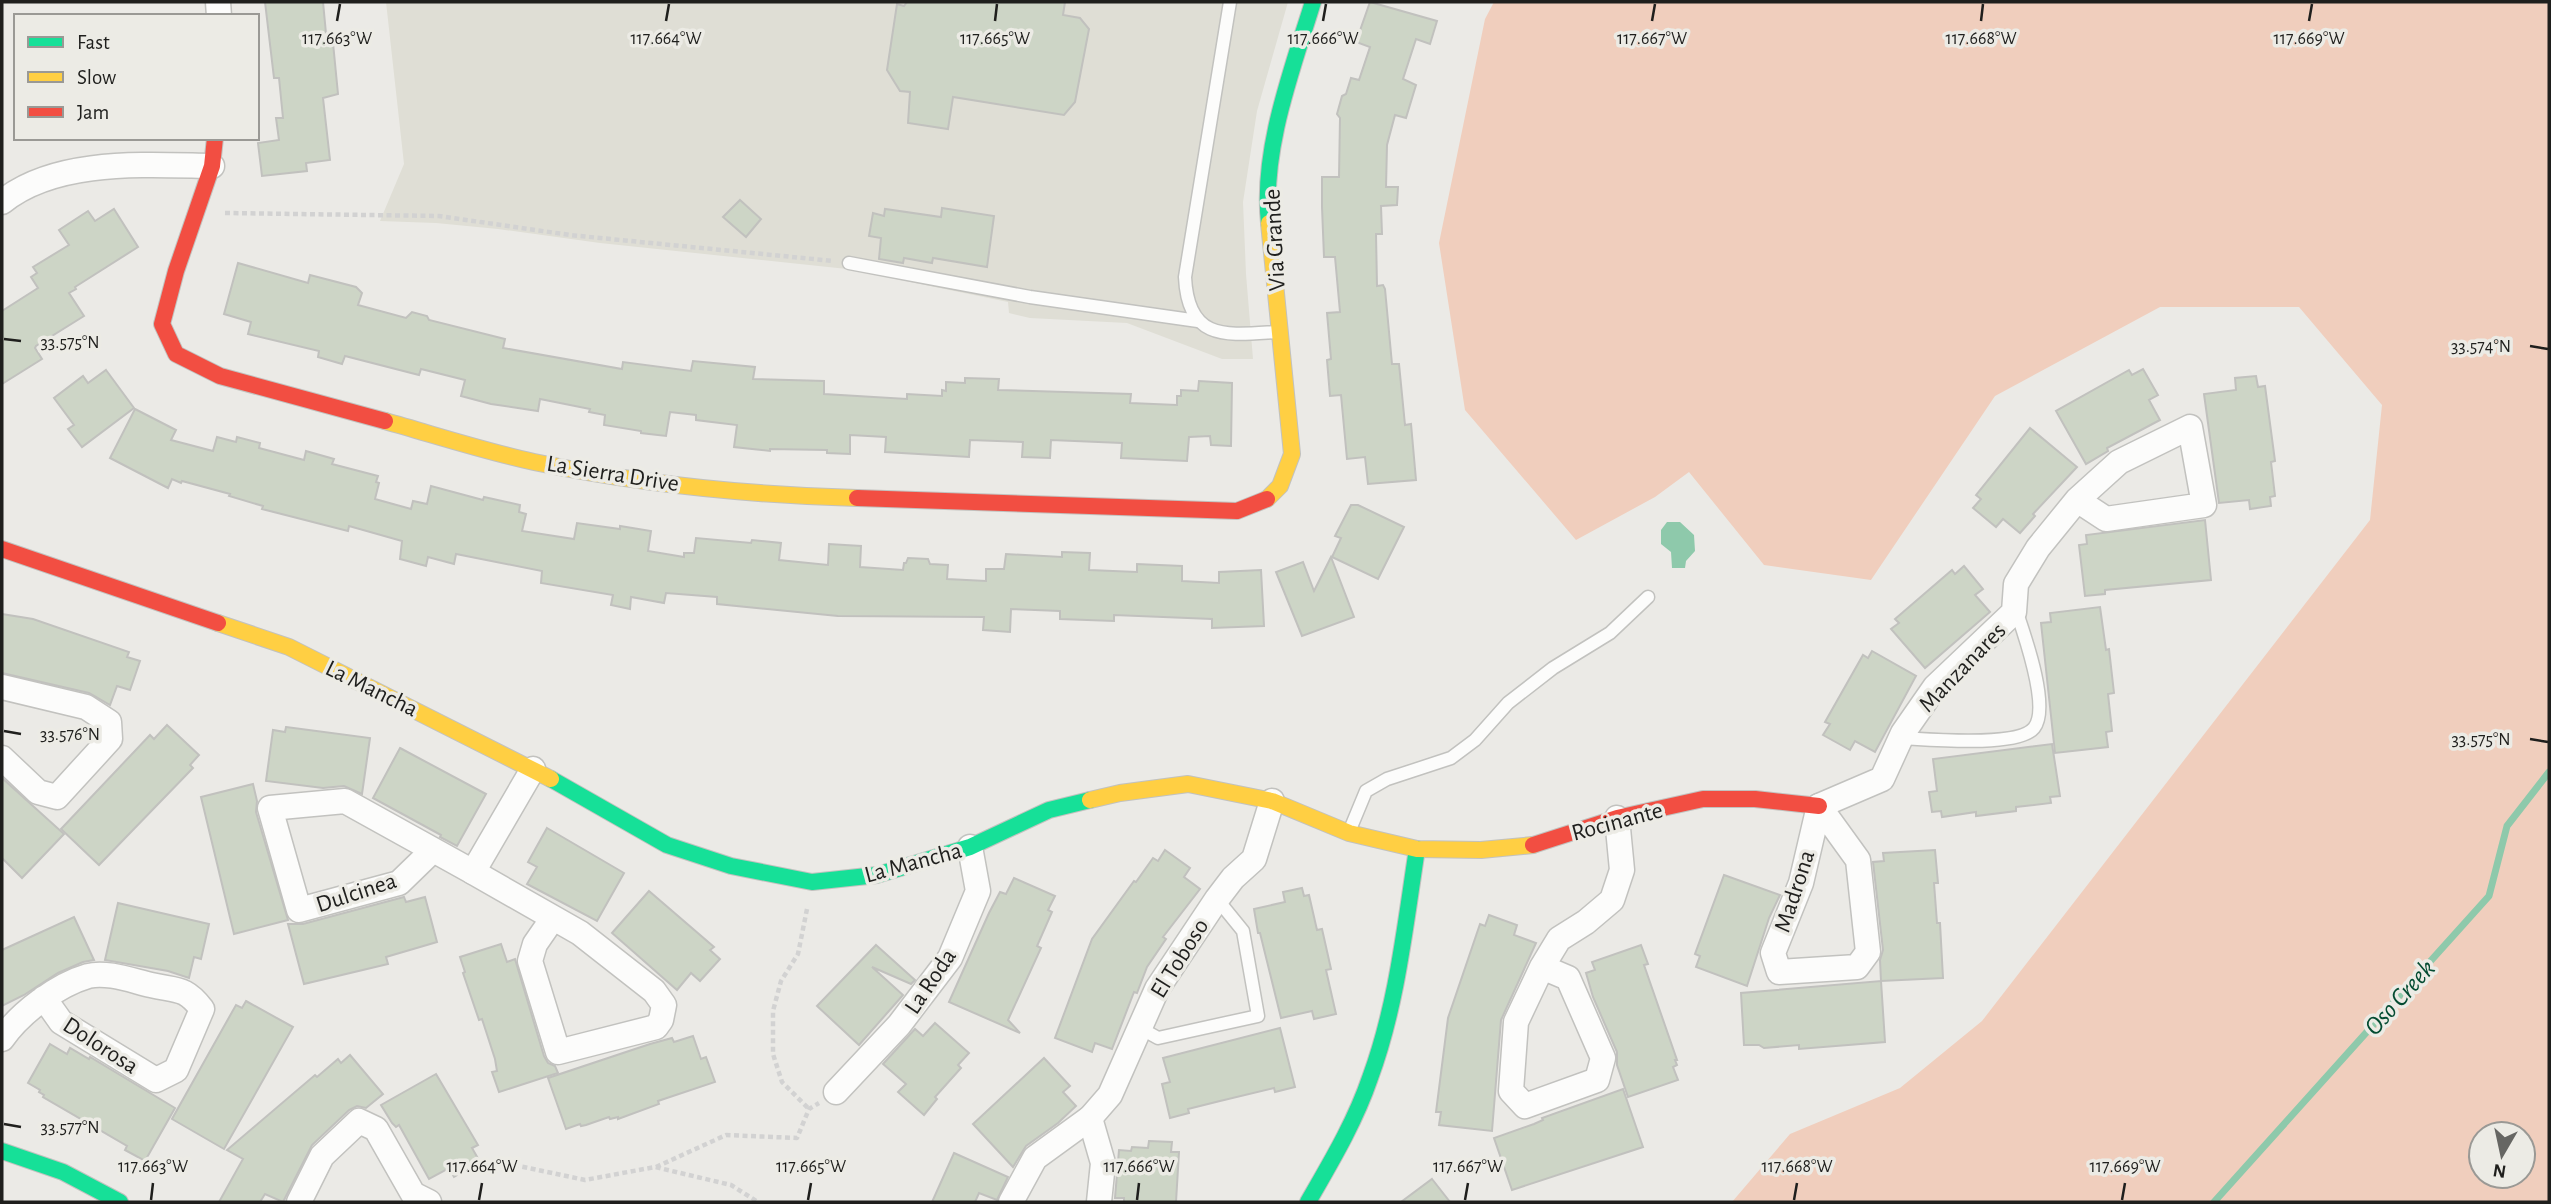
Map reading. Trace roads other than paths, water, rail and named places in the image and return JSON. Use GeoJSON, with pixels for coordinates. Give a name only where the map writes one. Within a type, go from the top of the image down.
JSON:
{"type":"FeatureCollection","features":[{"type":"Feature","properties":{"kind":"street","name":"Via Grande"},"geometry":{"type":"LineString","coordinates":[[1284,483],[1292,454],[1267,207],[1276,124],[1313,2]]}},
{"type":"Feature","properties":{"kind":"street","name":"La Sierra Drive"},"geometry":{"type":"LineString","coordinates":[[215,140],[212,166],[176,271],[162,324],[176,354],[220,376],[531,461],[582,471],[763,495],[1237,511],[1264,503],[1284,483]]}},
{"type":"Feature","properties":{"kind":"street"},"geometry":{"type":"LineString","coordinates":[[2,202],[41,179],[117,165],[212,166]]}},
{"type":"Feature","properties":{"kind":"street","name":"Manzanares"},"geometry":{"type":"LineString","coordinates":[[1819,806],[1882,779],[1900,738],[1935,687],[2014,612],[2016,584],[2038,548],[2077,500],[2119,462],[2190,426],[2204,505],[2106,519],[2077,500]]}},
{"type":"Feature","properties":{"kind":"street","name":"La Mancha"},"geometry":{"type":"LineString","coordinates":[[2,549],[289,647],[533,769],[667,845],[731,866],[812,882],[877,875],[970,847],[1049,810],[1120,793],[1188,784],[1272,801],[1349,833],[1417,849]]}},
{"type":"Feature","properties":{"kind":"street"},"geometry":{"type":"LineString","coordinates":[[2,687],[86,707],[109,722],[110,739],[57,797],[38,792],[2,758]]}},
{"type":"Feature","properties":{"kind":"street"},"geometry":{"type":"LineString","coordinates":[[473,872],[533,769]]}},
{"type":"Feature","properties":{"kind":"street","name":"Rocinante"},"geometry":{"type":"LineString","coordinates":[[1417,849],[1481,850],[1535,845],[1617,818],[1703,799],[1755,799],[1819,806]]}},
{"type":"Feature","properties":{"kind":"street","name":"El Toboso"},"geometry":{"type":"LineString","coordinates":[[1011,1202],[1035,1158],[1090,1118],[1110,1095],[1157,989],[1233,878],[1254,859],[1272,801]]}},
{"type":"Feature","properties":{"kind":"street","name":"Dulcinea"},"geometry":{"type":"LineString","coordinates":[[433,850],[399,883],[299,910],[270,808],[345,802],[433,850],[473,872],[580,933],[660,997],[664,1006],[661,1020],[656,1027],[558,1052],[530,961],[535,944],[553,918]]}},
{"type":"Feature","properties":{"kind":"street","name":"Madrona"},"geometry":{"type":"LineString","coordinates":[[1819,806],[1858,860],[1868,952],[1857,967],[1779,972],[1773,953],[1801,883],[1819,806]]}},
{"type":"Feature","properties":{"kind":"street"},"geometry":{"type":"LineString","coordinates":[[1542,967],[1569,978],[1603,1058],[1597,1080],[1525,1106],[1511,1091],[1516,1022],[1542,967],[1559,939],[1586,922],[1612,900],[1622,870],[1617,818]]}},
{"type":"Feature","properties":{"kind":"street","name":"La Roda"},"geometry":{"type":"LineString","coordinates":[[836,1093],[899,1026],[950,958],[978,891],[970,847]]}},
{"type":"Feature","properties":{"kind":"street"},"geometry":{"type":"LineString","coordinates":[[1308,1202],[1339,1149],[1370,1079],[1393,1001],[1417,849]]}},
{"type":"Feature","properties":{"kind":"street","name":"Dolorosa"},"geometry":{"type":"LineString","coordinates":[[2,1039],[9,1028],[44,998],[89,976],[113,976],[190,993],[202,1009],[176,1070],[156,1080],[61,1022],[44,998]]}},
{"type":"Feature","properties":{"kind":"street"},"geometry":{"type":"LineString","coordinates":[[1090,1118],[1103,1163],[1099,1202]]}},
{"type":"Feature","properties":{"kind":"street"},"geometry":{"type":"LineString","coordinates":[[299,1202],[322,1156],[359,1121],[376,1129],[413,1194],[429,1202]]}},
{"type":"Feature","properties":{"kind":"street"},"geometry":{"type":"LineString","coordinates":[[2,1151],[37,1161],[77,1178],[117,1202]]}},
{"type":"Feature","properties":{"kind":"lane"},"geometry":{"type":"LineString","coordinates":[[1230,2],[1185,277],[1186,295],[1198,321],[1208,330],[1233,334],[1281,331]]}},
{"type":"Feature","properties":{"kind":"lane"},"geometry":{"type":"LineString","coordinates":[[849,263],[1030,297],[1198,321]]}},
{"type":"Feature","properties":{"kind":"lane"},"geometry":{"type":"LineString","coordinates":[[1349,833],[1366,791],[1387,779],[1451,758],[1475,740],[1508,702],[1553,668],[1610,633],[1648,597]]}},
{"type":"Feature","properties":{"kind":"lane"},"geometry":{"type":"LineString","coordinates":[[1900,738],[1972,741],[2020,737],[2034,729],[2039,713],[2032,656],[2015,607]]}},
{"type":"Feature","properties":{"kind":"lane"},"geometry":{"type":"LineString","coordinates":[[1140,1028],[1158,1038],[1258,1016],[1242,932],[1217,900]]}},
{"type":"Feature","properties":{"kind":"waterway","name":"Oso Creek"},"geometry":{"type":"LineString","coordinates":[[2214,1202],[2489,896],[2507,826],[2549,772]]}}]}
